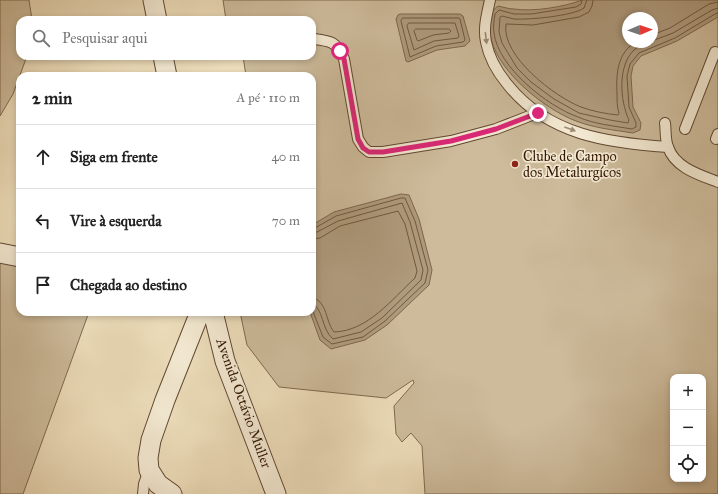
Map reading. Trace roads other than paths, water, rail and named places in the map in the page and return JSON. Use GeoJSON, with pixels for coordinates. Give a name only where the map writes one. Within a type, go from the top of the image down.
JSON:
{"type":"FeatureCollection","features":[{"type":"Feature","properties":{"kind":"street"},"geometry":{"type":"LineString","coordinates":[[153,0],[155,16]]}},
{"type":"Feature","properties":{"kind":"street"},"geometry":{"type":"LineString","coordinates":[[164,60],[166,72]]}},
{"type":"Feature","properties":{"kind":"street"},"geometry":{"type":"LineString","coordinates":[[0,253],[16,256]]}},
{"type":"Feature","properties":{"kind":"street"},"geometry":{"type":"LineString","coordinates":[[172,494],[158,484],[149,470],[148,458],[151,440],[165,400],[198,316]]}},
{"type":"Feature","properties":{"kind":"street","name":"Avenida Octávio Muller"},"geometry":{"type":"LineString","coordinates":[[214,316],[225,361],[276,494]]}},
{"type":"Feature","properties":{"kind":"lane"},"geometry":{"type":"LineString","coordinates":[[490,0],[485,29],[486,42],[491,59],[501,77],[515,94],[538,113],[557,125],[589,136],[630,145],[668,147]]}},
{"type":"Feature","properties":{"kind":"lane"},"geometry":{"type":"LineString","coordinates":[[316,39],[328,40],[335,44],[344,59],[358,139],[363,148],[369,152],[383,152],[451,141],[496,129],[538,113]]}},
{"type":"Feature","properties":{"kind":"lane"},"geometry":{"type":"LineString","coordinates":[[685,129],[715,52]]}},
{"type":"Feature","properties":{"kind":"lane"},"geometry":{"type":"LineString","coordinates":[[665,122],[668,147],[676,159],[688,169],[718,182]]}},
{"type":"Feature","properties":{"kind":"lane"},"geometry":{"type":"LineString","coordinates":[[143,494],[144,484],[149,470]]}},
{"type":"Feature","properties":{"kind":"water"},"geometry":{"type":"Polygon","coordinates":[[[582,0],[718,0],[718,17],[677,41],[641,56],[633,66],[631,76],[633,107],[641,123],[640,130],[633,133],[590,125],[563,115],[522,86],[501,60],[494,47],[490,33],[491,12],[498,6],[522,10],[558,7],[582,0]]]}},
{"type":"Feature","properties":{"kind":"water"},"geometry":{"type":"Polygon","coordinates":[[[400,14],[460,14],[463,16],[470,41],[465,46],[437,50],[408,62],[406,61],[396,19],[400,14]]]}},
{"type":"Feature","properties":{"kind":"water"},"geometry":{"type":"Polygon","coordinates":[[[401,194],[409,195],[419,219],[432,270],[429,285],[387,325],[365,340],[331,349],[320,340],[311,316],[316,316],[316,223],[334,212],[401,194]]]}},
{"type":"Feature","properties":{"kind":"place","name":"Clube de Campo dos Metalurgícos"},"geometry":{"type":"Point","coordinates":[515,164]}}]}
